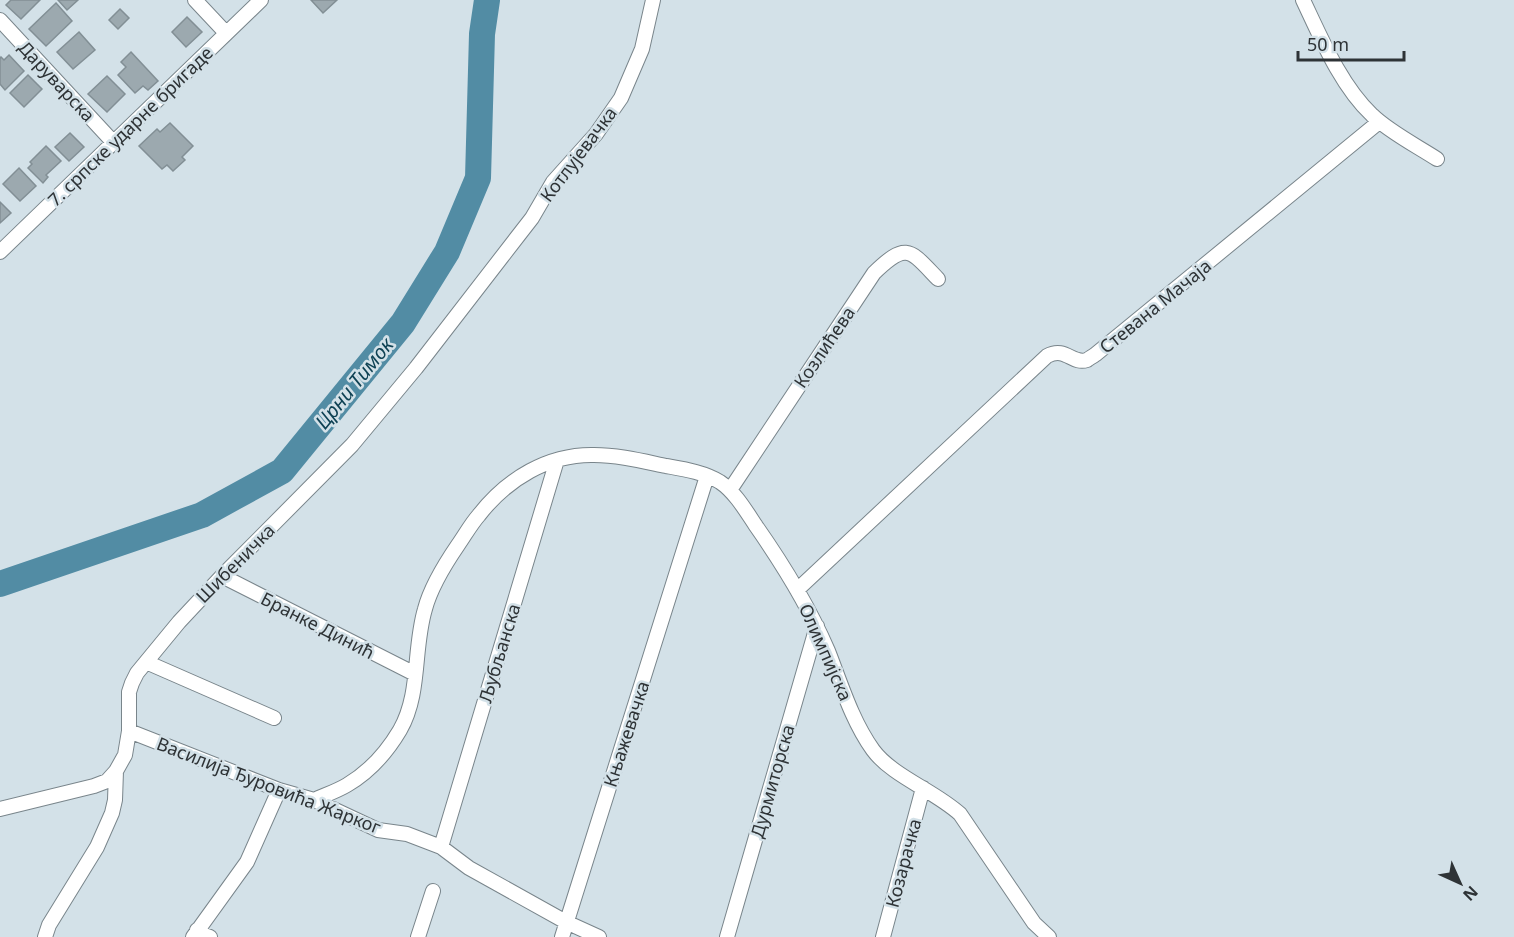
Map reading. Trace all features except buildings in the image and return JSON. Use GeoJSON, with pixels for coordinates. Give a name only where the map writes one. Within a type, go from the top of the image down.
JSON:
{"type":"FeatureCollection","features":[{"type":"Feature","properties":{"kind":"street"},"geometry":{"type":"LineString","coordinates":[[195,0],[226,33]]}},
{"type":"Feature","properties":{"kind":"street","name":"7. српске ударне бригаде"},"geometry":{"type":"LineString","coordinates":[[0,252],[261,0]]}},
{"type":"Feature","properties":{"kind":"street","name":"Котлујевачка"},"geometry":{"type":"LineString","coordinates":[[518,236],[554,182],[596,134],[621,98],[642,49],[653,0]]}},
{"type":"Feature","properties":{"kind":"street"},"geometry":{"type":"LineString","coordinates":[[1303,0],[1332,60],[1370,114],[1437,159]]}},
{"type":"Feature","properties":{"kind":"street","name":"Даруварска"},"geometry":{"type":"LineString","coordinates":[[0,20],[114,143]]}},
{"type":"Feature","properties":{"kind":"street","name":"Стевана Мачаја"},"geometry":{"type":"LineString","coordinates":[[797,590],[1044,359],[1056,352],[1079,360],[1088,360],[1379,122]]}},
{"type":"Feature","properties":{"kind":"street","name":"Шибеничка"},"geometry":{"type":"LineString","coordinates":[[45,937],[49,925],[97,847],[112,813],[116,771],[125,755],[129,731],[129,692],[137,674],[178,622],[352,445],[416,368],[518,236]]}},
{"type":"Feature","properties":{"kind":"street","name":"Козлићева"},"geometry":{"type":"LineString","coordinates":[[729,489],[874,273],[892,257],[903,252],[917,258],[938,279]]}},
{"type":"Feature","properties":{"kind":"street","name":"Олимпијска"},"geometry":{"type":"LineString","coordinates":[[314,800],[346,786],[365,772],[387,751],[401,728],[413,698],[419,636],[425,608],[449,558],[479,515],[502,490],[540,465],[557,459],[593,455],[629,458],[708,476],[729,489],[760,532],[817,626],[859,727],[875,753],[890,767],[948,803],[960,814],[1032,930],[1049,937]]}},
{"type":"Feature","properties":{"kind":"street","name":"Љубљанска"},"geometry":{"type":"LineString","coordinates":[[441,847],[557,459]]}},
{"type":"Feature","properties":{"kind":"street","name":"Књажевачка"},"geometry":{"type":"LineString","coordinates":[[562,937],[708,476]]}},
{"type":"Feature","properties":{"kind":"street","name":"Бранке Динић"},"geometry":{"type":"LineString","coordinates":[[222,576],[415,674]]}},
{"type":"Feature","properties":{"kind":"street","name":"Дурмиторска"},"geometry":{"type":"LineString","coordinates":[[727,937],[817,626]]}},
{"type":"Feature","properties":{"kind":"street"},"geometry":{"type":"LineString","coordinates":[[146,662],[274,718]]}},
{"type":"Feature","properties":{"kind":"street","name":"Василија Ђуровића Жарког"},"geometry":{"type":"LineString","coordinates":[[129,731],[279,790],[314,800],[378,830],[407,834],[441,847],[469,868],[566,922],[599,937]]}},
{"type":"Feature","properties":{"kind":"street"},"geometry":{"type":"LineString","coordinates":[[0,809],[94,786],[107,781],[116,771]]}},
{"type":"Feature","properties":{"kind":"street","name":"Козарачка"},"geometry":{"type":"LineString","coordinates":[[883,937],[923,788]]}},
{"type":"Feature","properties":{"kind":"street"},"geometry":{"type":"LineString","coordinates":[[195,934],[247,862],[279,790]]}},
{"type":"Feature","properties":{"kind":"street"},"geometry":{"type":"LineString","coordinates":[[418,937],[433,891]]}},
{"type":"Feature","properties":{"kind":"street"},"geometry":{"type":"LineString","coordinates":[[195,934],[210,937]]}},
{"type":"Feature","properties":{"kind":"waterway","name":"Црни Тимок"},"geometry":{"type":"LineString","coordinates":[[0,584],[202,515],[282,471],[403,323],[447,252],[478,178],[482,34],[487,0]]}}]}
